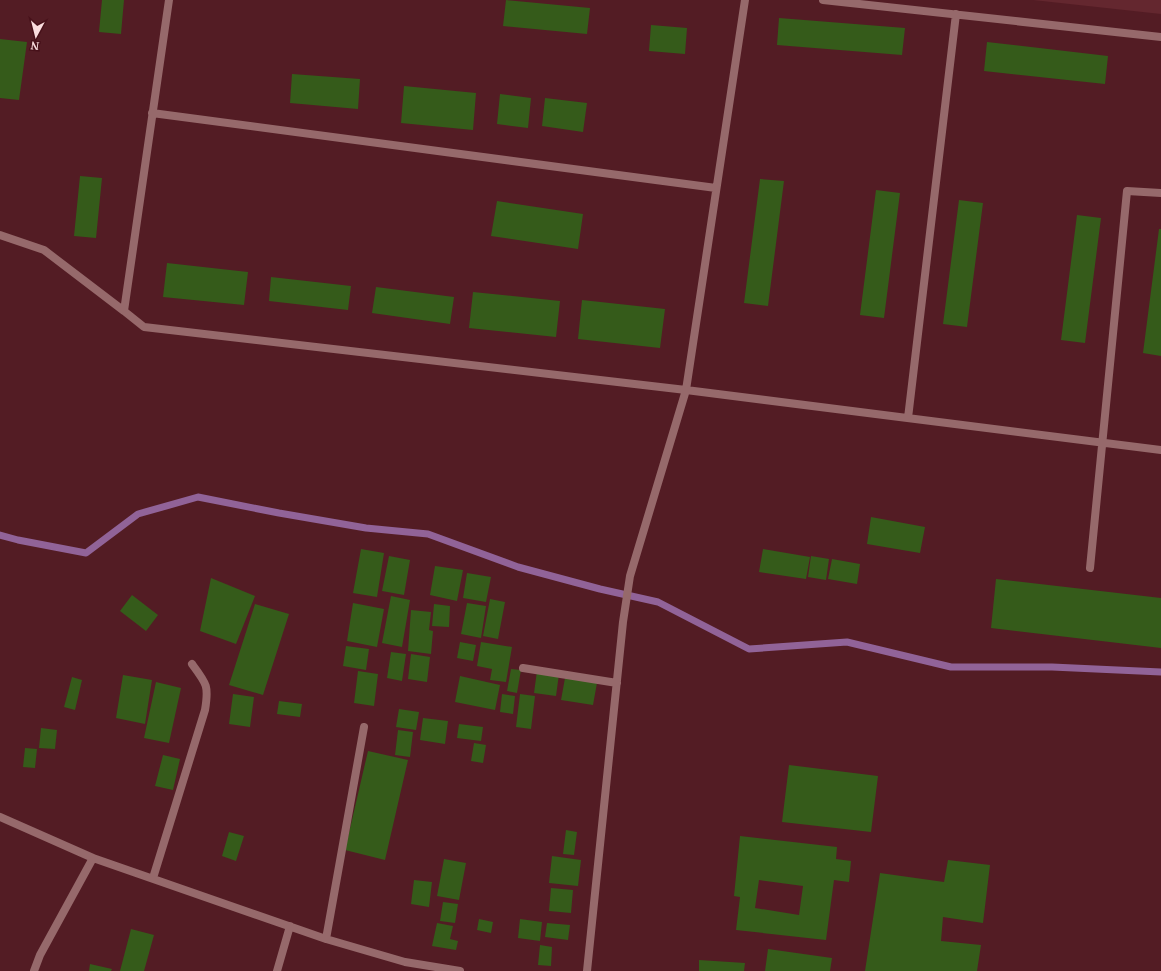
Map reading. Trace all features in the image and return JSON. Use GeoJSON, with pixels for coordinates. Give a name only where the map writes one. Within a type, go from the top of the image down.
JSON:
{"type":"FeatureCollection","features":[{"type":"Feature","properties":{"kind":"street"},"geometry":{"type":"LineString","coordinates":[[124,311],[168,0]]}},
{"type":"Feature","properties":{"kind":"street"},"geometry":{"type":"LineString","coordinates":[[587,971],[623,622],[630,576],[686,390],[745,0]]}},
{"type":"Feature","properties":{"kind":"street"},"geometry":{"type":"LineString","coordinates":[[823,0],[1161,36]]}},
{"type":"Feature","properties":{"kind":"street"},"geometry":{"type":"LineString","coordinates":[[908,418],[956,14]]}},
{"type":"Feature","properties":{"kind":"street"},"geometry":{"type":"LineString","coordinates":[[152,113],[716,188]]}},
{"type":"Feature","properties":{"kind":"street"},"geometry":{"type":"LineString","coordinates":[[1090,568],[1128,191],[1161,194]]}},
{"type":"Feature","properties":{"kind":"street"},"geometry":{"type":"LineString","coordinates":[[0,234],[44,250],[144,327],[686,390],[1161,450]]}},
{"type":"Feature","properties":{"kind":"street"},"geometry":{"type":"LineString","coordinates":[[152,878],[205,710],[208,694],[206,684],[192,664]]}},
{"type":"Feature","properties":{"kind":"street"},"geometry":{"type":"LineString","coordinates":[[523,668],[617,682]]}},
{"type":"Feature","properties":{"kind":"street"},"geometry":{"type":"LineString","coordinates":[[326,939],[364,727]]}},
{"type":"Feature","properties":{"kind":"street"},"geometry":{"type":"LineString","coordinates":[[0,817],[93,858],[326,939],[405,962],[460,971]]}},
{"type":"Feature","properties":{"kind":"street"},"geometry":{"type":"LineString","coordinates":[[34,971],[40,955],[93,858]]}},
{"type":"Feature","properties":{"kind":"street"},"geometry":{"type":"LineString","coordinates":[[277,971],[290,926]]}},
{"type":"Feature","properties":{"kind":"street"},"geometry":{"type":"LineString","coordinates":[[404,971],[405,962]]}},
{"type":"Feature","properties":{"kind":"shaded area"},"geometry":{"type":"Polygon","coordinates":[[[1033,0],[1161,0],[1161,14],[1033,0]]]}},
{"type":"Feature","properties":{"kind":"building"},"geometry":{"type":"Polygon","coordinates":[[[102,0],[124,0],[121,34],[99,32],[102,0]]]}},
{"type":"Feature","properties":{"kind":"building"},"geometry":{"type":"Polygon","coordinates":[[[506,0],[590,8],[587,34],[503,26],[506,0]]]}},
{"type":"Feature","properties":{"kind":"building"},"geometry":{"type":"Polygon","coordinates":[[[779,18],[905,28],[902,55],[777,45],[779,18]]]}},
{"type":"Feature","properties":{"kind":"building"},"geometry":{"type":"Polygon","coordinates":[[[651,25],[687,28],[685,54],[649,51],[651,25]]]}},
{"type":"Feature","properties":{"kind":"building"},"geometry":{"type":"Polygon","coordinates":[[[0,39],[27,42],[19,100],[0,98],[0,39]]]}},
{"type":"Feature","properties":{"kind":"building"},"geometry":{"type":"Polygon","coordinates":[[[987,42],[1108,56],[1105,84],[984,71],[987,42]]]}},
{"type":"Feature","properties":{"kind":"building"},"geometry":{"type":"Polygon","coordinates":[[[292,74],[360,79],[358,109],[290,103],[292,74]]]}},
{"type":"Feature","properties":{"kind":"building"},"geometry":{"type":"Polygon","coordinates":[[[404,86],[476,93],[473,130],[401,123],[404,86]]]}},
{"type":"Feature","properties":{"kind":"building"},"geometry":{"type":"Polygon","coordinates":[[[500,94],[531,98],[528,128],[497,124],[500,94]]]}},
{"type":"Feature","properties":{"kind":"building"},"geometry":{"type":"Polygon","coordinates":[[[545,98],[587,103],[583,132],[542,126],[545,98]]]}},
{"type":"Feature","properties":{"kind":"building"},"geometry":{"type":"Polygon","coordinates":[[[80,176],[102,178],[96,238],[74,236],[80,176]]]}},
{"type":"Feature","properties":{"kind":"building"},"geometry":{"type":"Polygon","coordinates":[[[760,179],[784,181],[768,306],[744,303],[760,179]]]}},
{"type":"Feature","properties":{"kind":"building"},"geometry":{"type":"Polygon","coordinates":[[[876,190],[900,193],[884,318],[860,315],[876,190]]]}},
{"type":"Feature","properties":{"kind":"building"},"geometry":{"type":"Polygon","coordinates":[[[959,200],[983,203],[967,327],[943,324],[959,200]]]}},
{"type":"Feature","properties":{"kind":"building"},"geometry":{"type":"Polygon","coordinates":[[[497,201],[583,214],[578,249],[491,236],[497,201]]]}},
{"type":"Feature","properties":{"kind":"building"},"geometry":{"type":"Polygon","coordinates":[[[1077,215],[1101,218],[1085,343],[1061,340],[1077,215]]]}},
{"type":"Feature","properties":{"kind":"building"},"geometry":{"type":"Polygon","coordinates":[[[1159,229],[1161,229],[1161,356],[1143,353],[1159,229]]]}},
{"type":"Feature","properties":{"kind":"building"},"geometry":{"type":"Polygon","coordinates":[[[167,263],[248,272],[244,305],[163,297],[167,263]]]}},
{"type":"Feature","properties":{"kind":"building"},"geometry":{"type":"Polygon","coordinates":[[[271,277],[351,286],[348,310],[269,301],[271,277]]]}},
{"type":"Feature","properties":{"kind":"building"},"geometry":{"type":"Polygon","coordinates":[[[376,287],[454,297],[450,324],[372,313],[376,287]]]}},
{"type":"Feature","properties":{"kind":"building"},"geometry":{"type":"Polygon","coordinates":[[[473,292],[560,301],[556,337],[469,328],[473,292]]]}},
{"type":"Feature","properties":{"kind":"building"},"geometry":{"type":"Polygon","coordinates":[[[582,300],[665,309],[660,348],[578,339],[582,300]]]}},
{"type":"Feature","properties":{"kind":"building"},"geometry":{"type":"Polygon","coordinates":[[[871,517],[925,527],[920,553],[867,544],[871,517]]]}},
{"type":"Feature","properties":{"kind":"building"},"geometry":{"type":"Polygon","coordinates":[[[361,549],[384,553],[377,597],[353,593],[361,549]]]}},
{"type":"Feature","properties":{"kind":"building"},"geometry":{"type":"Polygon","coordinates":[[[763,549],[810,557],[806,579],[759,572],[763,549]]]}},
{"type":"Feature","properties":{"kind":"building"},"geometry":{"type":"Polygon","coordinates":[[[389,556],[410,560],[404,595],[382,591],[389,556]]]}},
{"type":"Feature","properties":{"kind":"building"},"geometry":{"type":"Polygon","coordinates":[[[811,556],[829,559],[826,580],[808,577],[811,556]]]}},
{"type":"Feature","properties":{"kind":"building"},"geometry":{"type":"Polygon","coordinates":[[[832,559],[860,564],[857,584],[828,579],[832,559]]]}},
{"type":"Feature","properties":{"kind":"building"},"geometry":{"type":"Polygon","coordinates":[[[435,566],[463,570],[457,601],[430,595],[435,566]]]}},
{"type":"Feature","properties":{"kind":"building"},"geometry":{"type":"Polygon","coordinates":[[[467,573],[491,577],[486,602],[463,598],[467,573]]]}},
{"type":"Feature","properties":{"kind":"building"},"geometry":{"type":"Polygon","coordinates":[[[211,578],[255,596],[236,644],[200,631],[211,578]]]}},
{"type":"Feature","properties":{"kind":"building"},"geometry":{"type":"Polygon","coordinates":[[[996,579],[1161,598],[1161,648],[991,628],[996,579]]]}},
{"type":"Feature","properties":{"kind":"building"},"geometry":{"type":"Polygon","coordinates":[[[132,595],[158,615],[146,631],[120,611],[132,595]]]}},
{"type":"Feature","properties":{"kind":"building"},"geometry":{"type":"Polygon","coordinates":[[[391,596],[410,600],[402,647],[382,643],[391,596]]]}},
{"type":"Feature","properties":{"kind":"building"},"geometry":{"type":"Polygon","coordinates":[[[490,599],[505,602],[498,639],[483,636],[490,599]]]}},
{"type":"Feature","properties":{"kind":"building"},"geometry":{"type":"Polygon","coordinates":[[[353,603],[384,609],[377,647],[347,641],[353,603]]]}},
{"type":"Feature","properties":{"kind":"building"},"geometry":{"type":"Polygon","coordinates":[[[467,603],[486,606],[481,638],[461,634],[467,603]]]}},
{"type":"Feature","properties":{"kind":"building"},"geometry":{"type":"Polygon","coordinates":[[[255,604],[289,614],[263,695],[229,685],[255,604]]]}},
{"type":"Feature","properties":{"kind":"building"},"geometry":{"type":"Polygon","coordinates":[[[434,604],[450,606],[449,627],[432,626],[434,604]]]}},
{"type":"Feature","properties":{"kind":"building"},"geometry":{"type":"Polygon","coordinates":[[[411,610],[431,612],[429,630],[433,631],[431,654],[408,651],[411,610]]]}},
{"type":"Feature","properties":{"kind":"building"},"geometry":{"type":"Polygon","coordinates":[[[460,642],[476,645],[473,661],[457,658],[460,642]]]}},
{"type":"Feature","properties":{"kind":"building"},"geometry":{"type":"Polygon","coordinates":[[[481,642],[512,647],[506,682],[490,680],[492,669],[477,666],[481,642]]]}},
{"type":"Feature","properties":{"kind":"building"},"geometry":{"type":"Polygon","coordinates":[[[346,646],[369,649],[366,670],[343,666],[346,646]]]}},
{"type":"Feature","properties":{"kind":"building"},"geometry":{"type":"Polygon","coordinates":[[[391,652],[406,654],[402,681],[387,678],[391,652]]]}},
{"type":"Feature","properties":{"kind":"building"},"geometry":{"type":"Polygon","coordinates":[[[411,654],[430,657],[427,682],[408,679],[411,654]]]}},
{"type":"Feature","properties":{"kind":"building"},"geometry":{"type":"Polygon","coordinates":[[[511,669],[521,670],[517,693],[507,691],[511,669]]]}},
{"type":"Feature","properties":{"kind":"building"},"geometry":{"type":"Polygon","coordinates":[[[358,671],[378,674],[374,706],[354,703],[358,671]]]}},
{"type":"Feature","properties":{"kind":"building"},"geometry":{"type":"Polygon","coordinates":[[[537,671],[559,674],[556,696],[534,693],[537,671]]]}},
{"type":"Feature","properties":{"kind":"building"},"geometry":{"type":"Polygon","coordinates":[[[123,675],[152,680],[145,724],[116,718],[123,675]]]}},
{"type":"Feature","properties":{"kind":"building"},"geometry":{"type":"Polygon","coordinates":[[[460,676],[500,685],[495,710],[455,702],[460,676]]]}},
{"type":"Feature","properties":{"kind":"building"},"geometry":{"type":"Polygon","coordinates":[[[72,677],[82,680],[75,710],[64,707],[72,677]]]}},
{"type":"Feature","properties":{"kind":"building"},"geometry":{"type":"Polygon","coordinates":[[[565,678],[597,683],[593,705],[561,700],[565,678]]]}},
{"type":"Feature","properties":{"kind":"building"},"geometry":{"type":"Polygon","coordinates":[[[156,682],[181,688],[169,743],[144,738],[156,682]]]}},
{"type":"Feature","properties":{"kind":"building"},"geometry":{"type":"Polygon","coordinates":[[[233,694],[254,697],[250,727],[229,724],[233,694]]]}},
{"type":"Feature","properties":{"kind":"building"},"geometry":{"type":"Polygon","coordinates":[[[502,694],[515,696],[513,714],[500,712],[502,694]]]}},
{"type":"Feature","properties":{"kind":"building"},"geometry":{"type":"Polygon","coordinates":[[[520,694],[535,696],[531,729],[516,727],[520,694]]]}},
{"type":"Feature","properties":{"kind":"building"},"geometry":{"type":"Polygon","coordinates":[[[279,701],[302,704],[300,717],[277,714],[279,701]]]}},
{"type":"Feature","properties":{"kind":"building"},"geometry":{"type":"Polygon","coordinates":[[[399,709],[419,712],[416,730],[396,727],[399,709]]]}},
{"type":"Feature","properties":{"kind":"building"},"geometry":{"type":"Polygon","coordinates":[[[423,718],[448,721],[445,744],[420,740],[423,718]]]}},
{"type":"Feature","properties":{"kind":"building"},"geometry":{"type":"Polygon","coordinates":[[[459,724],[483,727],[481,741],[457,738],[459,724]]]}},
{"type":"Feature","properties":{"kind":"building"},"geometry":{"type":"Polygon","coordinates":[[[41,728],[57,730],[55,749],[39,748],[41,728]]]}},
{"type":"Feature","properties":{"kind":"building"},"geometry":{"type":"Polygon","coordinates":[[[398,730],[413,732],[410,757],[395,755],[398,730]]]}},
{"type":"Feature","properties":{"kind":"building"},"geometry":{"type":"Polygon","coordinates":[[[474,743],[486,745],[483,763],[471,761],[474,743]]]}},
{"type":"Feature","properties":{"kind":"building"},"geometry":{"type":"Polygon","coordinates":[[[25,748],[37,749],[35,768],[23,767],[25,748]]]}},
{"type":"Feature","properties":{"kind":"building"},"geometry":{"type":"Polygon","coordinates":[[[368,751],[408,760],[385,860],[345,850],[368,751]]]}},
{"type":"Feature","properties":{"kind":"building"},"geometry":{"type":"Polygon","coordinates":[[[163,755],[180,759],[173,790],[155,786],[163,755]]]}},
{"type":"Feature","properties":{"kind":"building"},"geometry":{"type":"Polygon","coordinates":[[[789,765],[878,776],[871,832],[782,822],[789,765]]]}},
{"type":"Feature","properties":{"kind":"building"},"geometry":{"type":"Polygon","coordinates":[[[566,830],[577,832],[574,855],[563,854],[566,830]]]}},
{"type":"Feature","properties":{"kind":"building"},"geometry":{"type":"Polygon","coordinates":[[[229,832],[244,836],[236,861],[222,856],[229,832]]]}},
{"type":"Feature","properties":{"kind":"building"},"geometry":{"type":"Polygon","coordinates":[[[740,836],[837,847],[836,859],[851,861],[849,882],[834,880],[826,940],[736,930],[740,897],[734,896],[740,836]],[[759,880],[755,908],[799,915],[803,886],[759,880]]]}},
{"type":"Feature","properties":{"kind":"building"},"geometry":{"type":"Polygon","coordinates":[[[552,856],[581,860],[578,886],[549,883],[552,856]]]}},
{"type":"Feature","properties":{"kind":"building"},"geometry":{"type":"Polygon","coordinates":[[[444,859],[466,863],[459,900],[437,896],[444,859]]]}},
{"type":"Feature","properties":{"kind":"building"},"geometry":{"type":"Polygon","coordinates":[[[948,860],[990,865],[983,923],[943,917],[941,941],[981,945],[977,971],[865,971],[880,873],[944,882],[948,860]]]}},
{"type":"Feature","properties":{"kind":"building"},"geometry":{"type":"Polygon","coordinates":[[[414,880],[432,882],[429,907],[411,904],[414,880]]]}},
{"type":"Feature","properties":{"kind":"building"},"geometry":{"type":"Polygon","coordinates":[[[551,888],[573,890],[571,913],[549,911],[551,888]]]}},
{"type":"Feature","properties":{"kind":"building"},"geometry":{"type":"Polygon","coordinates":[[[443,902],[458,904],[455,923],[440,921],[443,902]]]}},
{"type":"Feature","properties":{"kind":"building"},"geometry":{"type":"Polygon","coordinates":[[[479,919],[493,922],[491,933],[477,930],[479,919]]]}},
{"type":"Feature","properties":{"kind":"building"},"geometry":{"type":"Polygon","coordinates":[[[520,919],[542,922],[540,941],[518,938],[520,919]]]}},
{"type":"Feature","properties":{"kind":"building"},"geometry":{"type":"Polygon","coordinates":[[[437,923],[453,926],[450,939],[458,941],[456,950],[432,946],[437,923]]]}},
{"type":"Feature","properties":{"kind":"building"},"geometry":{"type":"Polygon","coordinates":[[[547,923],[570,925],[568,940],[545,937],[547,923]]]}},
{"type":"Feature","properties":{"kind":"building"},"geometry":{"type":"Polygon","coordinates":[[[131,929],[154,935],[144,971],[120,971],[131,929]]]}},
{"type":"Feature","properties":{"kind":"building"},"geometry":{"type":"Polygon","coordinates":[[[540,945],[552,947],[551,966],[538,965],[540,945]]]}},
{"type":"Feature","properties":{"kind":"building"},"geometry":{"type":"Polygon","coordinates":[[[768,949],[832,958],[830,971],[765,971],[768,949]]]}},
{"type":"Feature","properties":{"kind":"building"},"geometry":{"type":"Polygon","coordinates":[[[699,960],[745,963],[744,971],[699,971],[699,960]]]}},
{"type":"Feature","properties":{"kind":"building"},"geometry":{"type":"Polygon","coordinates":[[[90,964],[112,969],[111,971],[89,971],[90,964]]]}},
{"type":"Feature","properties":{"kind":"waterway"},"geometry":{"type":"LineString","coordinates":[[0,535],[18,540],[86,553],[138,514],[198,497],[366,528],[428,534],[518,567],[600,589],[658,602],[749,649],[847,642],[951,667],[1052,667],[1161,672]]}}]}
